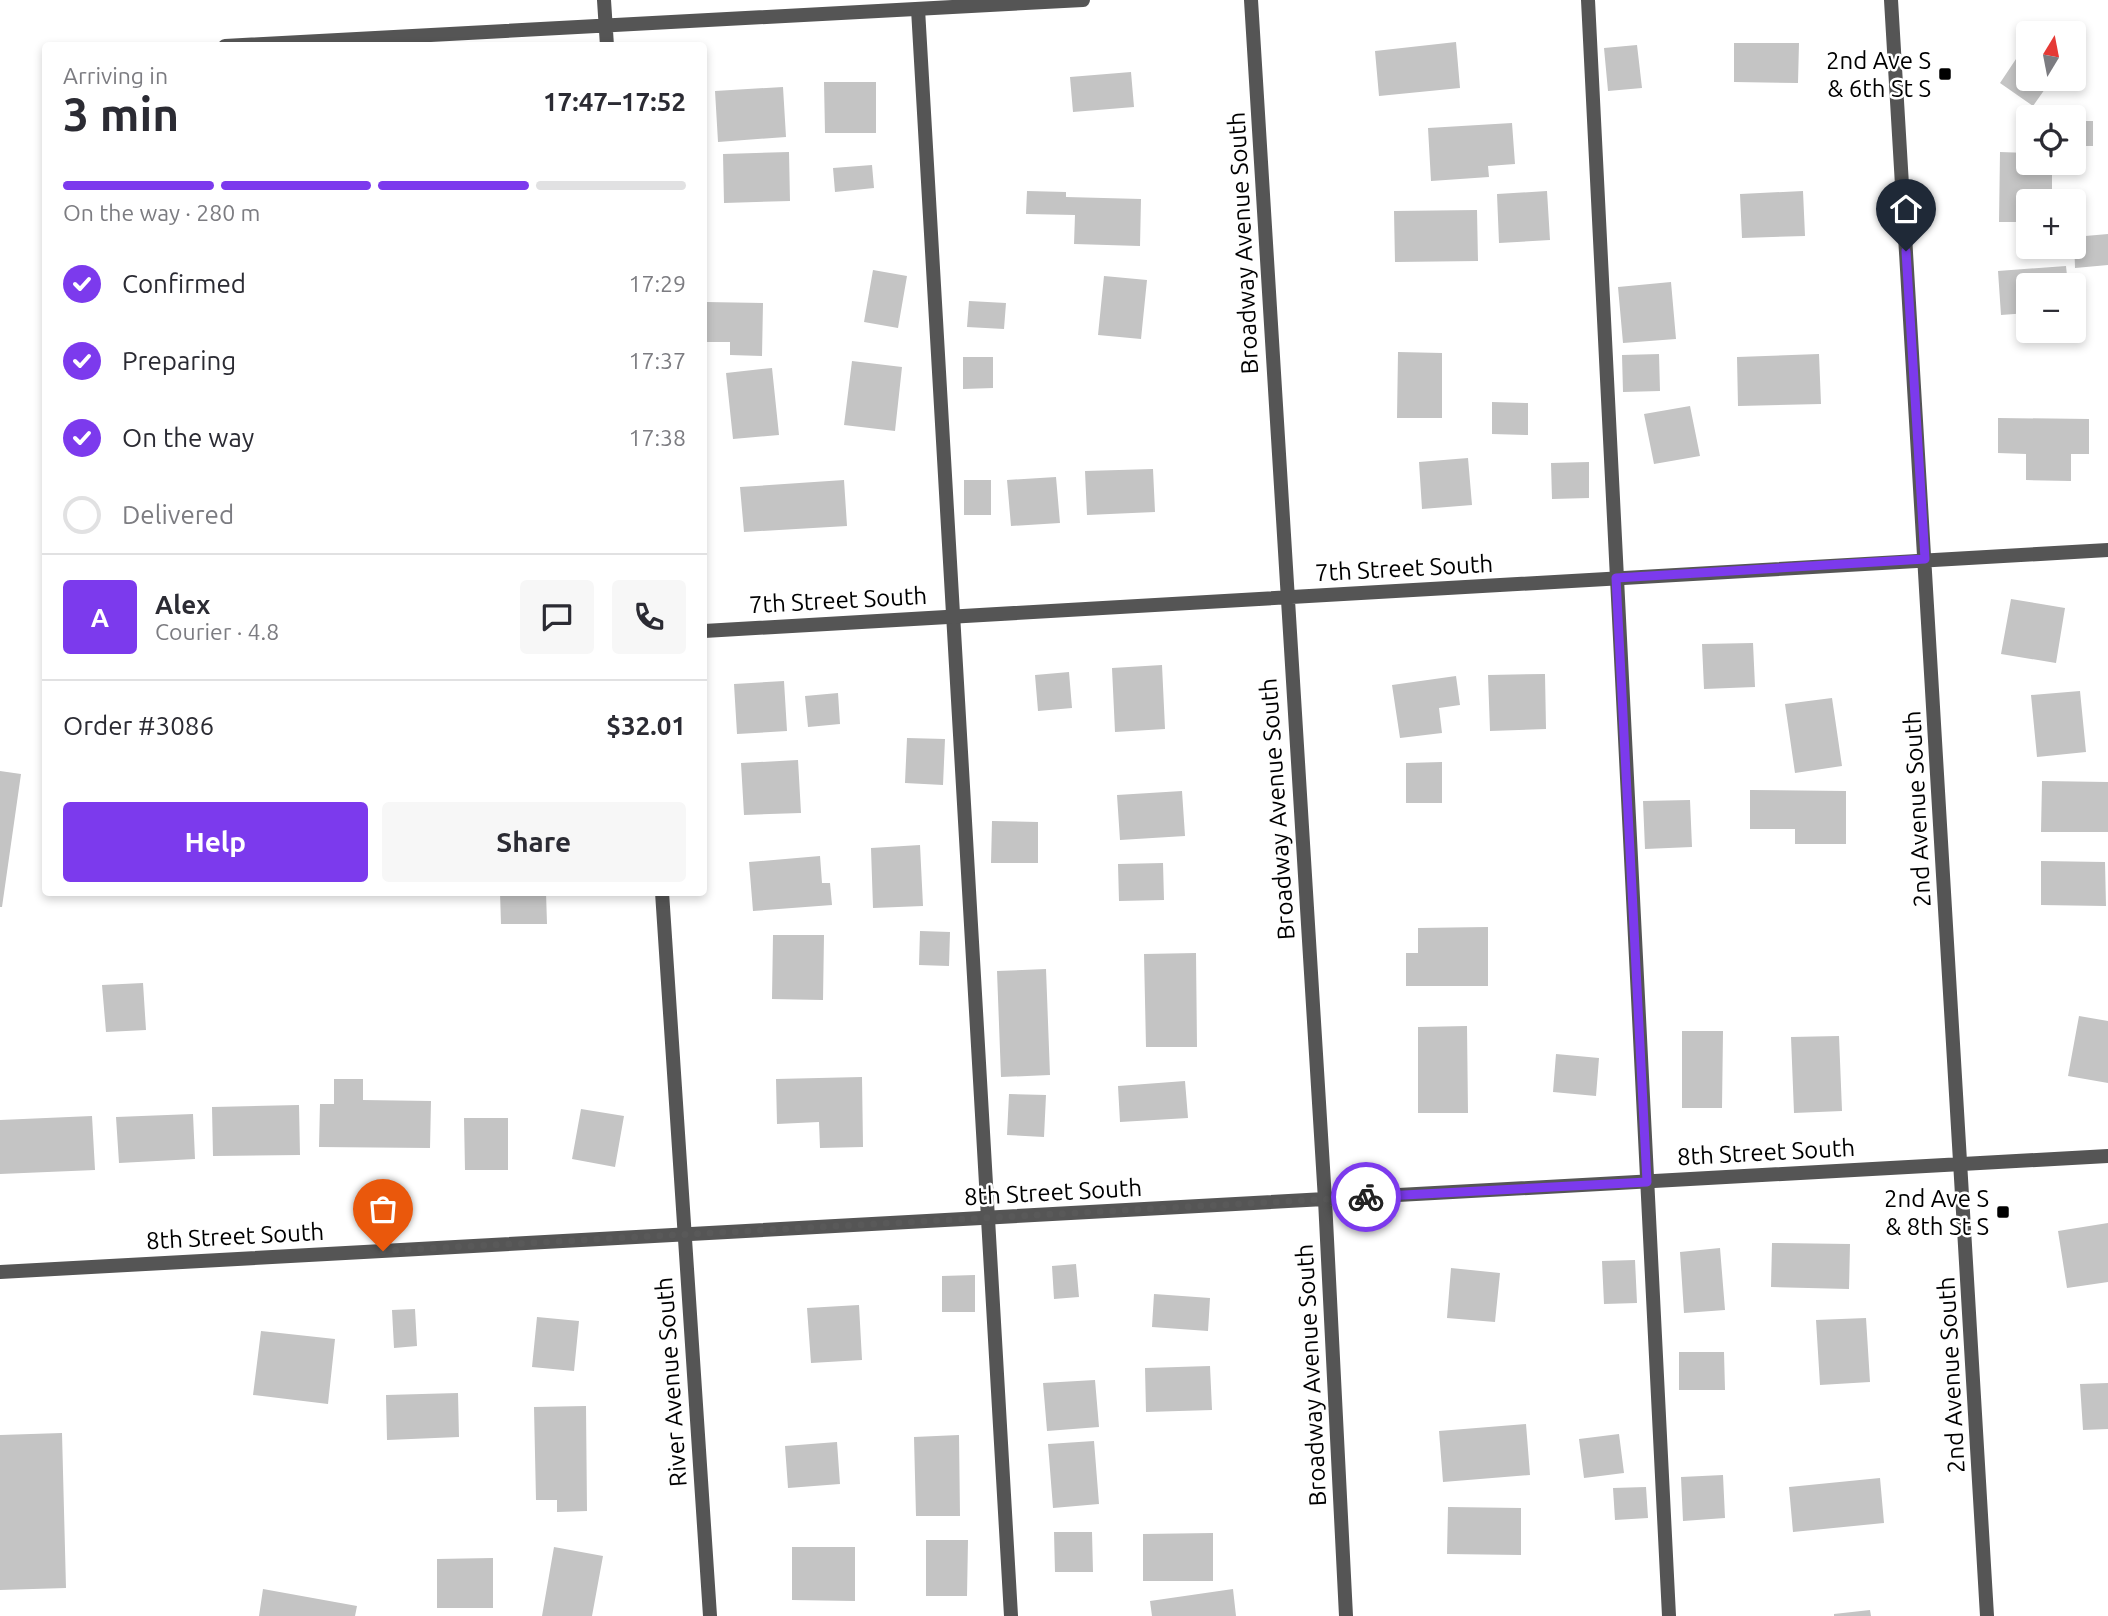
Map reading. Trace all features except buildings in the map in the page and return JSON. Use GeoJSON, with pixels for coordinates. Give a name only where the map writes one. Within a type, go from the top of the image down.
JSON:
{"type":"FeatureCollection","features":[{"type":"Feature","properties":{"kind":"street"},"geometry":{"type":"LineString","coordinates":[[604,0],[607,42]]}},
{"type":"Feature","properties":{"kind":"street"},"geometry":{"type":"LineString","coordinates":[[301,42],[912,6],[1083,0]]}},
{"type":"Feature","properties":{"kind":"street","name":"Broadway Avenue South"},"geometry":{"type":"LineString","coordinates":[[1251,0],[1325,1200],[1346,1616]]}},
{"type":"Feature","properties":{"kind":"street"},"geometry":{"type":"LineString","coordinates":[[1588,0],[1670,1616]]}},
{"type":"Feature","properties":{"kind":"street","name":"2nd Avenue South"},"geometry":{"type":"LineString","coordinates":[[1891,0],[1987,1616]]}},
{"type":"Feature","properties":{"kind":"street"},"geometry":{"type":"LineString","coordinates":[[912,6],[953,616],[1011,1616]]}},
{"type":"Feature","properties":{"kind":"street","name":"7th Street South"},"geometry":{"type":"LineString","coordinates":[[707,631],[1925,559],[2108,551]]}},
{"type":"Feature","properties":{"kind":"street","name":"River Avenue South"},"geometry":{"type":"LineString","coordinates":[[662,896],[710,1616]]}},
{"type":"Feature","properties":{"kind":"street","name":"8th Street South"},"geometry":{"type":"LineString","coordinates":[[0,1272],[2108,1156]]}},
{"type":"Feature","properties":{"kind":"way so far"},"geometry":{"type":"LineString","coordinates":[[383,1251],[1366,1197]]}},
{"type":"Feature","properties":{"kind":"place","name":"2nd Ave S & 6th St S"},"geometry":{"type":"Point","coordinates":[1945,74]}},
{"type":"Feature","properties":{"kind":"place","name":"2nd Ave S & 8th St S"},"geometry":{"type":"Point","coordinates":[2003,1212]}},
{"type":"Feature","properties":{"kind":"route"},"geometry":{"type":"LineString","coordinates":[[1366,1197],[1647,1182],[1616,578],[1925,559],[1906,251]]}}]}
